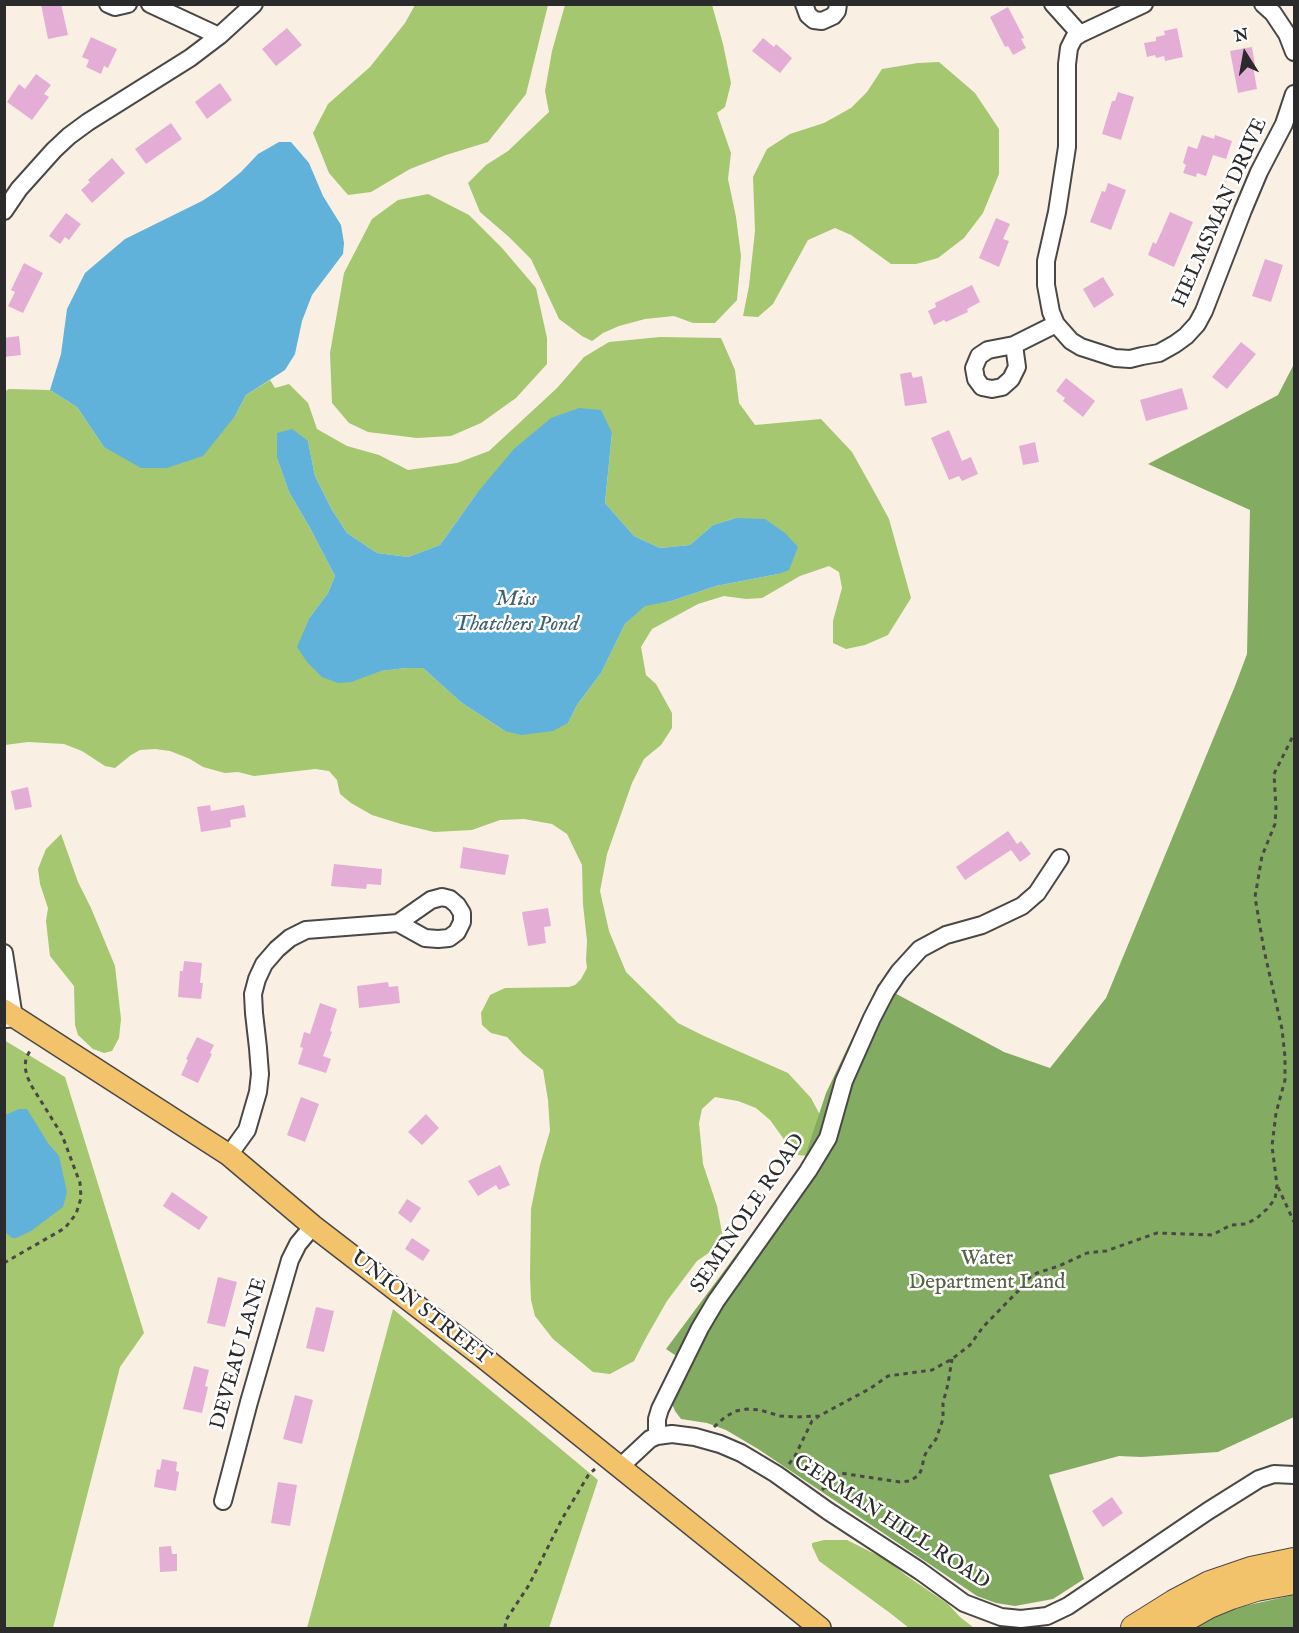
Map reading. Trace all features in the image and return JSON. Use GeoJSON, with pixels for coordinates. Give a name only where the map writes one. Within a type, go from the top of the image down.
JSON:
{"type":"FeatureCollection","features":[{"type":"Feature","properties":{"kind":"highway"},"geometry":{"type":"LineString","coordinates":[[1134,1629],[1174,1603],[1210,1584],[1251,1570],[1294,1561]]}},
{"type":"Feature","properties":{"kind":"highway"},"geometry":{"type":"LineString","coordinates":[[1168,1629],[1201,1609],[1232,1596],[1256,1588],[1294,1581]]}},
{"type":"Feature","properties":{"kind":"main road","name":"UNION STREET"},"geometry":{"type":"LineString","coordinates":[[8,1016],[229,1155],[313,1226],[483,1357],[820,1629]]}},
{"type":"Feature","properties":{"kind":"street"},"geometry":{"type":"LineString","coordinates":[[108,4],[115,7],[128,4]]}},
{"type":"Feature","properties":{"kind":"street"},"geometry":{"type":"LineString","coordinates":[[150,4],[219,36]]}},
{"type":"Feature","properties":{"kind":"street"},"geometry":{"type":"LineString","coordinates":[[4,211],[19,189],[69,136],[190,58],[219,36],[254,4]]}},
{"type":"Feature","properties":{"kind":"street"},"geometry":{"type":"LineString","coordinates":[[804,4],[808,15],[814,20],[822,21],[833,16],[838,4]]}},
{"type":"Feature","properties":{"kind":"street"},"geometry":{"type":"LineString","coordinates":[[1053,4],[1080,34],[1144,4]]}},
{"type":"Feature","properties":{"kind":"street"},"geometry":{"type":"LineString","coordinates":[[1263,4],[1284,28],[1294,52]]}},
{"type":"Feature","properties":{"kind":"street","name":"HELMSMAN DRIVE"},"geometry":{"type":"LineString","coordinates":[[1080,34],[1074,38],[1067,64],[1067,147],[1058,212],[1046,261],[1046,285],[1051,312],[1056,324],[1071,341],[1081,347],[1115,358],[1130,359],[1159,353],[1186,336],[1197,324],[1263,163],[1284,124],[1294,94]]}},
{"type":"Feature","properties":{"kind":"street"},"geometry":{"type":"LineString","coordinates":[[1014,345],[1056,324]]}},
{"type":"Feature","properties":{"kind":"street","name":"SEMINOLE ROAD"},"geometry":{"type":"LineString","coordinates":[[657,1436],[657,1419],[660,1409],[700,1328],[716,1301],[808,1172],[828,1138],[844,1081],[886,991],[899,972],[920,949],[946,935],[982,925],[1022,906],[1037,893],[1060,858]]}},
{"type":"Feature","properties":{"kind":"street"},"geometry":{"type":"LineString","coordinates":[[229,1155],[247,1130],[258,1092],[260,1074],[253,994],[264,964],[290,938],[306,930],[398,923]]}},
{"type":"Feature","properties":{"kind":"street"},"geometry":{"type":"LineString","coordinates":[[4,952],[8,1016]]}},
{"type":"Feature","properties":{"kind":"street","name":"DEVEAU LANE"},"geometry":{"type":"LineString","coordinates":[[223,1501],[290,1260],[298,1244],[313,1226]]}},
{"type":"Feature","properties":{"kind":"street","name":"GERMAN HILL ROAD"},"geometry":{"type":"LineString","coordinates":[[657,1436],[672,1434],[702,1439],[741,1453],[964,1603],[1001,1617],[1021,1619],[1047,1616],[1068,1606],[1259,1479],[1274,1474],[1294,1475]]}},
{"type":"Feature","properties":{"kind":"street"},"geometry":{"type":"LineString","coordinates":[[613,1462],[657,1436]]}},
{"type":"Feature","properties":{"kind":"path"},"geometry":{"type":"LineString","coordinates":[[778,1476],[795,1456],[812,1420],[871,1388],[888,1376],[932,1370],[952,1359],[970,1345],[983,1327],[1029,1278],[1037,1273],[1087,1253],[1106,1251],[1157,1233],[1212,1235],[1231,1225],[1246,1224],[1257,1218],[1275,1199],[1277,1185],[1272,1146],[1276,1113],[1285,1080],[1285,1057],[1282,1029],[1263,950],[1256,897],[1262,856],[1275,824],[1274,774],[1294,734]]}},
{"type":"Feature","properties":{"kind":"path"},"geometry":{"type":"LineString","coordinates":[[4,1263],[65,1228],[76,1214],[81,1198],[80,1183],[62,1135],[27,1076],[26,1058],[39,1034]]}},
{"type":"Feature","properties":{"kind":"path"},"geometry":{"type":"LineString","coordinates":[[1277,1185],[1294,1222]]}},
{"type":"Feature","properties":{"kind":"path"},"geometry":{"type":"LineString","coordinates":[[812,1499],[840,1473],[900,1482],[910,1481],[919,1475],[927,1450],[936,1439],[943,1419],[943,1403],[952,1359]]}},
{"type":"Feature","properties":{"kind":"path"},"geometry":{"type":"LineString","coordinates":[[702,1439],[735,1411],[747,1409],[780,1416],[819,1416]]}},
{"type":"Feature","properties":{"kind":"path"},"geometry":{"type":"LineString","coordinates":[[505,1629],[506,1620],[529,1585],[562,1519],[589,1474],[613,1462]]}},
{"type":"Feature","properties":{"kind":"green space"},"geometry":{"type":"Polygon","coordinates":[[[415,5],[548,5],[526,94],[488,142],[410,169],[371,192],[348,195],[329,173],[313,133],[328,104],[370,67],[405,23],[415,5]]]}},
{"type":"Feature","properties":{"kind":"green space"},"geometry":{"type":"Polygon","coordinates":[[[565,5],[712,5],[731,83],[725,107],[717,113],[731,153],[728,179],[741,256],[737,300],[715,323],[693,323],[674,316],[645,319],[619,326],[592,341],[559,319],[531,259],[480,212],[468,183],[486,165],[508,151],[549,112],[545,91],[552,51],[565,5]]]}},
{"type":"Feature","properties":{"kind":"green space"},"geometry":{"type":"Polygon","coordinates":[[[939,62],[975,93],[999,129],[999,174],[983,213],[964,238],[938,258],[916,264],[891,264],[851,235],[835,228],[808,240],[773,304],[758,317],[743,316],[755,231],[753,177],[767,149],[790,134],[824,123],[851,108],[867,92],[882,69],[939,62]]]}},
{"type":"Feature","properties":{"kind":"green space"},"geometry":{"type":"Polygon","coordinates":[[[428,194],[469,215],[502,248],[536,288],[547,338],[547,364],[516,398],[481,423],[451,436],[417,438],[368,432],[349,423],[332,403],[330,353],[344,273],[372,219],[398,200],[428,194]]]}},
{"type":"Feature","properties":{"kind":"green space"},"geometry":{"type":"Polygon","coordinates":[[[660,337],[721,338],[735,370],[739,403],[755,425],[821,419],[852,452],[889,519],[911,598],[888,635],[865,645],[846,649],[833,643],[833,621],[842,588],[839,572],[829,566],[800,576],[762,598],[746,599],[724,596],[698,604],[652,629],[641,647],[646,675],[656,684],[672,713],[672,728],[661,745],[644,759],[632,783],[607,854],[600,891],[609,931],[626,972],[678,1023],[788,1073],[811,1098],[820,1115],[808,1156],[798,1155],[770,1120],[756,1108],[738,1101],[715,1097],[702,1109],[699,1123],[703,1164],[717,1206],[723,1238],[720,1245],[697,1261],[667,1301],[634,1361],[610,1374],[593,1372],[553,1339],[535,1316],[531,1300],[530,1276],[531,1209],[550,1131],[543,1070],[507,1037],[491,1033],[482,1025],[481,1013],[490,995],[505,988],[569,987],[581,979],[587,968],[582,865],[567,834],[552,824],[524,819],[500,820],[472,830],[434,832],[401,824],[372,815],[351,803],[340,794],[337,780],[329,771],[315,769],[254,776],[238,772],[225,773],[203,767],[170,751],[155,749],[140,750],[115,768],[105,766],[82,751],[64,744],[28,742],[5,745],[4,392],[9,389],[50,390],[77,407],[104,447],[235,416],[246,395],[270,380],[275,388],[289,384],[308,403],[317,429],[347,446],[379,455],[408,470],[457,463],[489,451],[557,388],[584,357],[609,342],[660,337]],[[612,433],[477,493],[440,545],[408,557],[377,553],[347,533],[332,510],[315,476],[308,441],[277,458],[289,492],[335,576],[328,593],[310,617],[351,681],[380,671],[423,668],[462,703],[505,731],[568,723],[577,705],[601,673],[625,624],[645,605],[671,601],[716,586],[778,574],[736,518],[713,525],[690,545],[660,548],[634,536],[605,503],[612,433]]]}},
{"type":"Feature","properties":{"kind":"green space","name":"Water Department Land"},"geometry":{"type":"Polygon","coordinates":[[[1294,364],[1294,1417],[1218,1452],[1141,1457],[1119,1456],[1049,1475],[1084,1579],[1053,1599],[1015,1606],[996,1603],[977,1596],[758,1449],[726,1430],[707,1423],[681,1419],[671,1401],[690,1365],[666,1349],[800,1172],[826,1093],[878,984],[1004,1052],[1050,1068],[1106,998],[1247,654],[1250,510],[1148,464],[1278,395],[1294,364]]]}},
{"type":"Feature","properties":{"kind":"green space"},"geometry":{"type":"Polygon","coordinates":[[[61,834],[78,882],[115,966],[121,1019],[119,1038],[112,1051],[104,1053],[93,1049],[78,1035],[75,1025],[74,986],[50,956],[46,921],[48,908],[38,869],[46,849],[61,834]]]}},
{"type":"Feature","properties":{"kind":"green space"},"geometry":{"type":"Polygon","coordinates":[[[4,1040],[65,1077],[144,1333],[120,1367],[53,1628],[5,1628],[4,1040]]]}},
{"type":"Feature","properties":{"kind":"green space"},"geometry":{"type":"Polygon","coordinates":[[[393,1309],[598,1480],[549,1628],[307,1628],[393,1309]]]}},
{"type":"Feature","properties":{"kind":"green space"},"geometry":{"type":"Polygon","coordinates":[[[824,1540],[847,1540],[887,1560],[948,1604],[974,1628],[909,1628],[819,1561],[812,1543],[824,1540]]]}},
{"type":"Feature","properties":{"kind":"green space"},"geometry":{"type":"Polygon","coordinates":[[[1294,1595],[1294,1628],[1192,1628],[1210,1618],[1244,1606],[1294,1595]]]}},
{"type":"Feature","properties":{"kind":"water"},"geometry":{"type":"Polygon","coordinates":[[[279,142],[291,142],[309,163],[323,196],[341,225],[343,254],[312,295],[302,321],[295,354],[285,370],[246,395],[235,416],[203,456],[167,468],[141,468],[104,447],[77,407],[50,390],[61,354],[67,309],[85,273],[125,239],[202,201],[241,172],[258,154],[279,142]]]}},
{"type":"Feature","properties":{"kind":"water","name":"Miss Thatchers Pond"},"geometry":{"type":"Polygon","coordinates":[[[579,408],[601,410],[612,433],[605,503],[634,536],[660,548],[690,545],[713,525],[736,518],[765,519],[785,533],[798,547],[789,570],[716,586],[671,601],[645,606],[625,624],[601,673],[577,705],[568,723],[553,731],[521,735],[505,731],[462,703],[423,668],[381,671],[351,682],[338,683],[322,677],[307,662],[297,647],[310,617],[328,593],[335,576],[289,492],[277,458],[277,433],[292,429],[308,441],[315,476],[332,510],[347,533],[377,553],[408,557],[440,545],[477,493],[514,449],[551,418],[579,408]]]}},
{"type":"Feature","properties":{"kind":"water"},"geometry":{"type":"Polygon","coordinates":[[[19,1109],[27,1109],[59,1156],[67,1192],[63,1207],[31,1231],[12,1238],[5,1232],[5,1115],[19,1109]]]}},
{"type":"Feature","properties":{"kind":"building"},"geometry":{"type":"Polygon","coordinates":[[[41,4],[61,4],[68,35],[48,39],[41,4]]]}},
{"type":"Feature","properties":{"kind":"building"},"geometry":{"type":"Polygon","coordinates":[[[1008,7],[1024,38],[1021,39],[1026,48],[1013,55],[1008,46],[1005,47],[990,17],[1008,7]]]}},
{"type":"Feature","properties":{"kind":"building"},"geometry":{"type":"Polygon","coordinates":[[[287,28],[302,45],[276,66],[262,49],[287,28]]]}},
{"type":"Feature","properties":{"kind":"building"},"geometry":{"type":"Polygon","coordinates":[[[1177,28],[1183,57],[1165,61],[1164,56],[1147,57],[1144,43],[1156,41],[1156,37],[1165,35],[1164,31],[1177,28]]]}},
{"type":"Feature","properties":{"kind":"building"},"geometry":{"type":"Polygon","coordinates":[[[91,37],[117,49],[108,68],[104,66],[101,74],[86,67],[89,60],[82,57],[91,37]]]}},
{"type":"Feature","properties":{"kind":"building"},"geometry":{"type":"Polygon","coordinates":[[[763,38],[774,47],[776,44],[792,58],[780,73],[752,51],[763,38]]]}},
{"type":"Feature","properties":{"kind":"building"},"geometry":{"type":"Polygon","coordinates":[[[1252,47],[1257,89],[1238,93],[1230,51],[1252,47]]]}},
{"type":"Feature","properties":{"kind":"building"},"geometry":{"type":"Polygon","coordinates":[[[36,74],[51,85],[44,94],[49,97],[32,120],[7,102],[19,84],[25,89],[36,74]]]}},
{"type":"Feature","properties":{"kind":"building"},"geometry":{"type":"Polygon","coordinates":[[[220,83],[232,100],[207,119],[195,102],[220,83]]]}},
{"type":"Feature","properties":{"kind":"building"},"geometry":{"type":"Polygon","coordinates":[[[1118,92],[1134,97],[1121,140],[1102,134],[1112,101],[1115,101],[1118,92]]]}},
{"type":"Feature","properties":{"kind":"building"},"geometry":{"type":"Polygon","coordinates":[[[171,123],[182,139],[146,164],[135,149],[171,123]]]}},
{"type":"Feature","properties":{"kind":"building"},"geometry":{"type":"Polygon","coordinates":[[[1202,135],[1214,139],[1215,135],[1232,141],[1226,159],[1213,155],[1206,176],[1197,173],[1196,177],[1183,173],[1186,165],[1183,163],[1188,146],[1197,149],[1202,135]]]}},
{"type":"Feature","properties":{"kind":"building"},"geometry":{"type":"Polygon","coordinates":[[[112,158],[125,173],[92,203],[81,190],[90,182],[88,180],[112,158]]]}},
{"type":"Feature","properties":{"kind":"building"},"geometry":{"type":"Polygon","coordinates":[[[1108,183],[1126,190],[1111,230],[1090,222],[1102,191],[1105,192],[1108,183]]]}},
{"type":"Feature","properties":{"kind":"building"},"geometry":{"type":"Polygon","coordinates":[[[1170,212],[1193,222],[1174,267],[1148,255],[1153,242],[1156,244],[1170,212]]]}},
{"type":"Feature","properties":{"kind":"building"},"geometry":{"type":"Polygon","coordinates":[[[66,213],[81,224],[69,240],[65,237],[60,244],[49,236],[66,213]]]}},
{"type":"Feature","properties":{"kind":"building"},"geometry":{"type":"Polygon","coordinates":[[[996,218],[1010,224],[1003,239],[1009,241],[999,267],[979,258],[996,218]]]}},
{"type":"Feature","properties":{"kind":"building"},"geometry":{"type":"Polygon","coordinates":[[[1265,259],[1283,265],[1271,302],[1252,296],[1265,259]]]}},
{"type":"Feature","properties":{"kind":"building"},"geometry":{"type":"Polygon","coordinates":[[[24,263],[43,273],[23,313],[8,306],[15,292],[11,290],[24,263]]]}},
{"type":"Feature","properties":{"kind":"building"},"geometry":{"type":"Polygon","coordinates":[[[1103,277],[1114,295],[1094,308],[1083,289],[1103,277]]]}},
{"type":"Feature","properties":{"kind":"building"},"geometry":{"type":"Polygon","coordinates":[[[972,285],[980,302],[967,309],[968,312],[934,325],[928,311],[936,307],[935,303],[972,285]]]}},
{"type":"Feature","properties":{"kind":"building"},"geometry":{"type":"Polygon","coordinates":[[[19,336],[21,355],[4,357],[4,338],[19,336]]]}},
{"type":"Feature","properties":{"kind":"building"},"geometry":{"type":"Polygon","coordinates":[[[1241,342],[1256,354],[1227,389],[1212,377],[1241,342]]]}},
{"type":"Feature","properties":{"kind":"building"},"geometry":{"type":"Polygon","coordinates":[[[911,372],[913,378],[922,376],[927,403],[905,406],[900,374],[911,372]]]}},
{"type":"Feature","properties":{"kind":"building"},"geometry":{"type":"Polygon","coordinates":[[[1066,378],[1095,401],[1083,417],[1063,401],[1065,398],[1056,391],[1066,378]]]}},
{"type":"Feature","properties":{"kind":"building"},"geometry":{"type":"Polygon","coordinates":[[[1182,388],[1188,409],[1146,421],[1140,400],[1182,388]]]}},
{"type":"Feature","properties":{"kind":"building"},"geometry":{"type":"Polygon","coordinates":[[[949,430],[962,461],[971,457],[978,474],[962,481],[959,476],[949,480],[931,438],[949,430]]]}},
{"type":"Feature","properties":{"kind":"building"},"geometry":{"type":"Polygon","coordinates":[[[1035,442],[1039,462],[1023,465],[1019,446],[1035,442]]]}},
{"type":"Feature","properties":{"kind":"building"},"geometry":{"type":"Polygon","coordinates":[[[28,787],[32,807],[15,810],[11,791],[28,787]]]}},
{"type":"Feature","properties":{"kind":"building"},"geometry":{"type":"Polygon","coordinates":[[[210,805],[211,811],[244,805],[246,817],[230,820],[231,827],[201,832],[197,807],[210,805]]]}},
{"type":"Feature","properties":{"kind":"building"},"geometry":{"type":"Polygon","coordinates":[[[1008,831],[1017,844],[1021,841],[1031,854],[1020,862],[1011,850],[965,880],[956,867],[1008,831]]]}},
{"type":"Feature","properties":{"kind":"building"},"geometry":{"type":"Polygon","coordinates":[[[463,847],[509,855],[505,875],[460,868],[463,847]]]}},
{"type":"Feature","properties":{"kind":"building"},"geometry":{"type":"Polygon","coordinates":[[[334,864],[382,869],[381,885],[367,884],[366,889],[331,886],[334,864]]]}},
{"type":"Feature","properties":{"kind":"building"},"geometry":{"type":"Polygon","coordinates":[[[548,908],[551,926],[544,927],[546,943],[528,946],[522,912],[548,908]]]}},
{"type":"Feature","properties":{"kind":"building"},"geometry":{"type":"Polygon","coordinates":[[[184,961],[202,963],[201,999],[178,997],[180,971],[183,971],[184,961]]]}},
{"type":"Feature","properties":{"kind":"building"},"geometry":{"type":"Polygon","coordinates":[[[388,982],[389,987],[398,986],[400,1003],[359,1008],[357,986],[388,982]]]}},
{"type":"Feature","properties":{"kind":"building"},"geometry":{"type":"Polygon","coordinates":[[[320,1003],[337,1009],[323,1056],[331,1059],[326,1073],[298,1064],[303,1048],[300,1047],[304,1032],[310,1034],[320,1003]]]}},
{"type":"Feature","properties":{"kind":"building"},"geometry":{"type":"Polygon","coordinates":[[[197,1037],[214,1045],[198,1083],[181,1075],[197,1037]]]}},
{"type":"Feature","properties":{"kind":"building"},"geometry":{"type":"Polygon","coordinates":[[[301,1097],[319,1104],[305,1142],[287,1135],[301,1097]]]}},
{"type":"Feature","properties":{"kind":"building"},"geometry":{"type":"Polygon","coordinates":[[[426,1114],[439,1128],[422,1145],[408,1132],[426,1114]]]}},
{"type":"Feature","properties":{"kind":"building"},"geometry":{"type":"Polygon","coordinates":[[[500,1165],[510,1185],[499,1190],[496,1185],[478,1196],[468,1181],[500,1165]]]}},
{"type":"Feature","properties":{"kind":"building"},"geometry":{"type":"Polygon","coordinates":[[[172,1192],[208,1217],[199,1230],[163,1206],[172,1192]]]}},
{"type":"Feature","properties":{"kind":"building"},"geometry":{"type":"Polygon","coordinates":[[[407,1199],[421,1208],[411,1223],[398,1213],[407,1199]]]}},
{"type":"Feature","properties":{"kind":"building"},"geometry":{"type":"Polygon","coordinates":[[[412,1238],[430,1250],[423,1261],[405,1249],[412,1238]]]}},
{"type":"Feature","properties":{"kind":"building"},"geometry":{"type":"Polygon","coordinates":[[[218,1277],[237,1282],[225,1327],[207,1323],[218,1277]]]}},
{"type":"Feature","properties":{"kind":"building"},"geometry":{"type":"Polygon","coordinates":[[[316,1307],[334,1311],[324,1352],[306,1348],[316,1307]]]}},
{"type":"Feature","properties":{"kind":"building"},"geometry":{"type":"Polygon","coordinates":[[[194,1366],[209,1370],[202,1413],[183,1409],[194,1366]]]}},
{"type":"Feature","properties":{"kind":"building"},"geometry":{"type":"Polygon","coordinates":[[[295,1395],[313,1400],[302,1444],[283,1439],[295,1395]]]}},
{"type":"Feature","properties":{"kind":"building"},"geometry":{"type":"Polygon","coordinates":[[[162,1459],[177,1462],[176,1471],[179,1472],[176,1491],[154,1487],[157,1469],[160,1470],[162,1459]]]}},
{"type":"Feature","properties":{"kind":"building"},"geometry":{"type":"Polygon","coordinates":[[[278,1482],[297,1485],[290,1526],[271,1523],[278,1482]]]}},
{"type":"Feature","properties":{"kind":"building"},"geometry":{"type":"Polygon","coordinates":[[[1112,1497],[1123,1513],[1103,1527],[1092,1511],[1112,1497]]]}},
{"type":"Feature","properties":{"kind":"building"},"geometry":{"type":"Polygon","coordinates":[[[171,1546],[172,1554],[177,1554],[177,1571],[160,1572],[159,1547],[171,1546]]]}}]}
